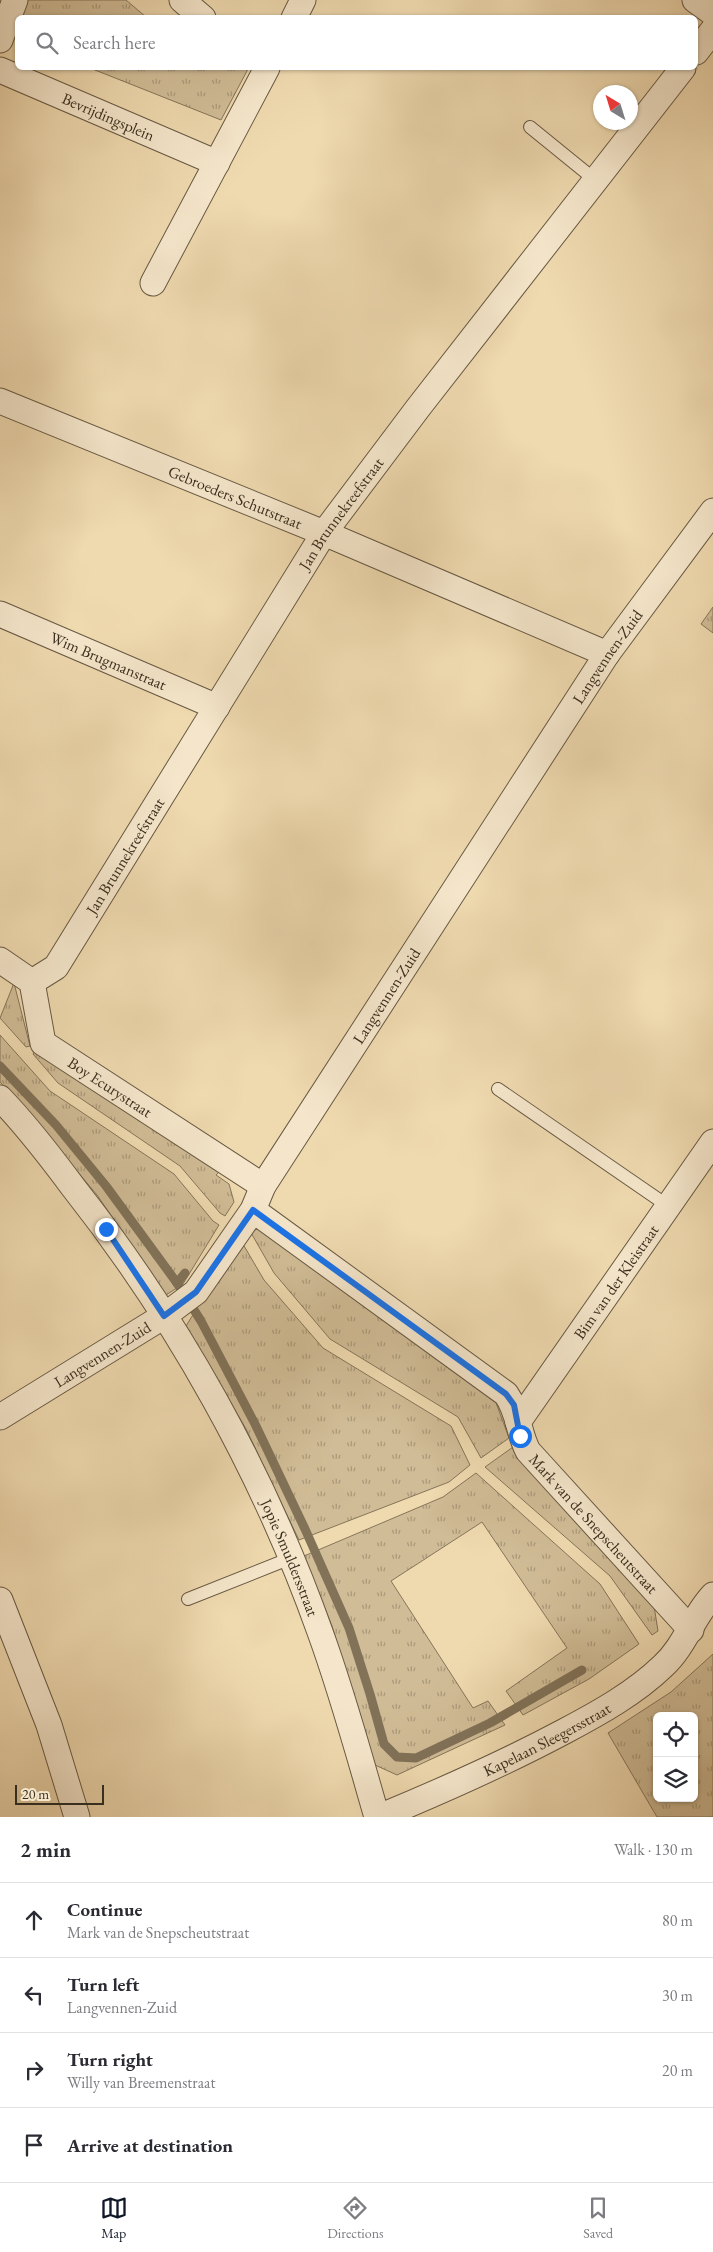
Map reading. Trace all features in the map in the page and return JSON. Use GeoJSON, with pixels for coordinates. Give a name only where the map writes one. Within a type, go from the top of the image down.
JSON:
{"type":"FeatureCollection","features":[{"type":"Feature","properties":{"kind":"street"},"geometry":{"type":"LineString","coordinates":[[0,40],[15,0]]}},
{"type":"Feature","properties":{"kind":"street"},"geometry":{"type":"LineString","coordinates":[[182,0],[200,15]]}},
{"type":"Feature","properties":{"kind":"street"},"geometry":{"type":"LineString","coordinates":[[296,15],[303,0]]}},
{"type":"Feature","properties":{"kind":"street"},"geometry":{"type":"LineString","coordinates":[[696,0],[713,13]]}},
{"type":"Feature","properties":{"kind":"street"},"geometry":{"type":"LineString","coordinates":[[698,49],[713,30]]}},
{"type":"Feature","properties":{"kind":"street","name":"Bevrijdingsplein"},"geometry":{"type":"LineString","coordinates":[[0,70],[216,164]]}},
{"type":"Feature","properties":{"kind":"street"},"geometry":{"type":"LineString","coordinates":[[153,283],[265,70]]}},
{"type":"Feature","properties":{"kind":"street","name":"Jan Brunnekreefstraat"},"geometry":{"type":"LineString","coordinates":[[32,982],[56,967],[324,533],[594,179],[681,70]]}},
{"type":"Feature","properties":{"kind":"street","name":"Gebroeders Schutstraat"},"geometry":{"type":"LineString","coordinates":[[0,401],[324,533],[606,654]]}},
{"type":"Feature","properties":{"kind":"street","name":"Langvennen-Zuid"},"geometry":{"type":"LineString","coordinates":[[0,1417],[164,1316],[196,1292],[253,1210],[263,1186],[606,654],[713,512]]}},
{"type":"Feature","properties":{"kind":"street","name":"Wim Brugmanstraat"},"geometry":{"type":"LineString","coordinates":[[0,614],[217,707]]}},
{"type":"Feature","properties":{"kind":"street"},"geometry":{"type":"LineString","coordinates":[[0,960],[32,982]]}},
{"type":"Feature","properties":{"kind":"street","name":"Boy Ecurystraat"},"geometry":{"type":"LineString","coordinates":[[32,982],[42,1042],[263,1186]]}},
{"type":"Feature","properties":{"kind":"street","name":"Jopie Smuldersstraat"},"geometry":{"type":"LineString","coordinates":[[0,1098],[43,1147],[106,1229],[164,1316],[214,1399],[260,1486],[320,1632],[378,1817]]}},
{"type":"Feature","properties":{"kind":"street","name":"Bim van der Kleistraat"},"geometry":{"type":"LineString","coordinates":[[518,1422],[713,1142]]}},
{"type":"Feature","properties":{"kind":"street","name":"Mark van de Snepscheutstraat"},"geometry":{"type":"LineString","coordinates":[[253,1210],[506,1394],[514,1405],[520,1436],[528,1451],[690,1630]]}},
{"type":"Feature","properties":{"kind":"street","name":"Kapelaan Sleegersstraat"},"geometry":{"type":"LineString","coordinates":[[378,1817],[483,1772],[593,1716],[648,1680],[680,1647],[713,1595]]}},
{"type":"Feature","properties":{"kind":"street"},"geometry":{"type":"LineString","coordinates":[[0,1600],[7,1635],[49,1726],[76,1817]]}},
{"type":"Feature","properties":{"kind":"lane"},"geometry":{"type":"LineString","coordinates":[[530,127],[594,179]]}},
{"type":"Feature","properties":{"kind":"lane"},"geometry":{"type":"LineString","coordinates":[[498,1090],[668,1206]]}},
{"type":"Feature","properties":{"kind":"lane"},"geometry":{"type":"LineString","coordinates":[[188,1599],[291,1558]]}},
{"type":"Feature","properties":{"kind":"green space"},"geometry":{"type":"Polygon","coordinates":[[[16,0],[126,0],[144,15],[15,15],[15,37],[2,32],[16,0]]]}},
{"type":"Feature","properties":{"kind":"green space"},"geometry":{"type":"Polygon","coordinates":[[[95,70],[247,70],[221,120],[95,70]]]}},
{"type":"Feature","properties":{"kind":"green space"},"geometry":{"type":"Polygon","coordinates":[[[713,607],[713,633],[701,624],[713,607]]]}},
{"type":"Feature","properties":{"kind":"green space"},"geometry":{"type":"Polygon","coordinates":[[[14,983],[30,1046],[26,1047],[0,1018],[14,983]]]}},
{"type":"Feature","properties":{"kind":"green space"},"geometry":{"type":"Polygon","coordinates":[[[0,1035],[50,1091],[174,1174],[213,1221],[219,1225],[183,1284],[166,1295],[97,1195],[0,1082],[0,1035]]]}},
{"type":"Feature","properties":{"kind":"green space"},"geometry":{"type":"Polygon","coordinates":[[[36,1050],[220,1171],[216,1175],[229,1184],[234,1202],[225,1216],[220,1213],[180,1166],[58,1083],[33,1054],[36,1050]]]}},
{"type":"Feature","properties":{"kind":"green space"},"geometry":{"type":"Polygon","coordinates":[[[258,1229],[495,1400],[509,1438],[481,1458],[458,1417],[330,1339],[274,1273],[250,1231],[258,1229]]]}},
{"type":"Feature","properties":{"kind":"green space"},"geometry":{"type":"Polygon","coordinates":[[[240,1239],[264,1280],[323,1348],[451,1426],[470,1465],[449,1482],[299,1540],[246,1429],[186,1326],[240,1239]]]}},
{"type":"Feature","properties":{"kind":"green space"},"geometry":{"type":"Polygon","coordinates":[[[513,1447],[654,1606],[658,1631],[652,1635],[610,1576],[485,1467],[513,1447]]]}},
{"type":"Feature","properties":{"kind":"green space"},"geometry":{"type":"Polygon","coordinates":[[[476,1473],[600,1584],[639,1644],[589,1679],[523,1715],[506,1691],[567,1648],[482,1522],[391,1581],[473,1708],[488,1701],[505,1725],[397,1775],[375,1765],[332,1626],[304,1556],[443,1497],[476,1473]]]}},
{"type":"Feature","properties":{"kind":"green space"},"geometry":{"type":"Polygon","coordinates":[[[713,1654],[713,1817],[657,1817],[608,1733],[671,1692],[713,1654]]]}},
{"type":"Feature","properties":{"kind":"waterway"},"geometry":{"type":"LineString","coordinates":[[0,1066],[56,1125],[106,1186],[177,1283],[185,1273]]}},
{"type":"Feature","properties":{"kind":"waterway"},"geometry":{"type":"LineString","coordinates":[[177,1283],[201,1321],[255,1424],[305,1529],[349,1628],[384,1744],[397,1757],[416,1758],[490,1723],[582,1670]]}},
{"type":"Feature","properties":{"kind":"route"},"geometry":{"type":"LineString","coordinates":[[106,1229],[164,1316],[196,1292],[253,1210],[506,1394],[514,1405],[520,1436]]}}]}
